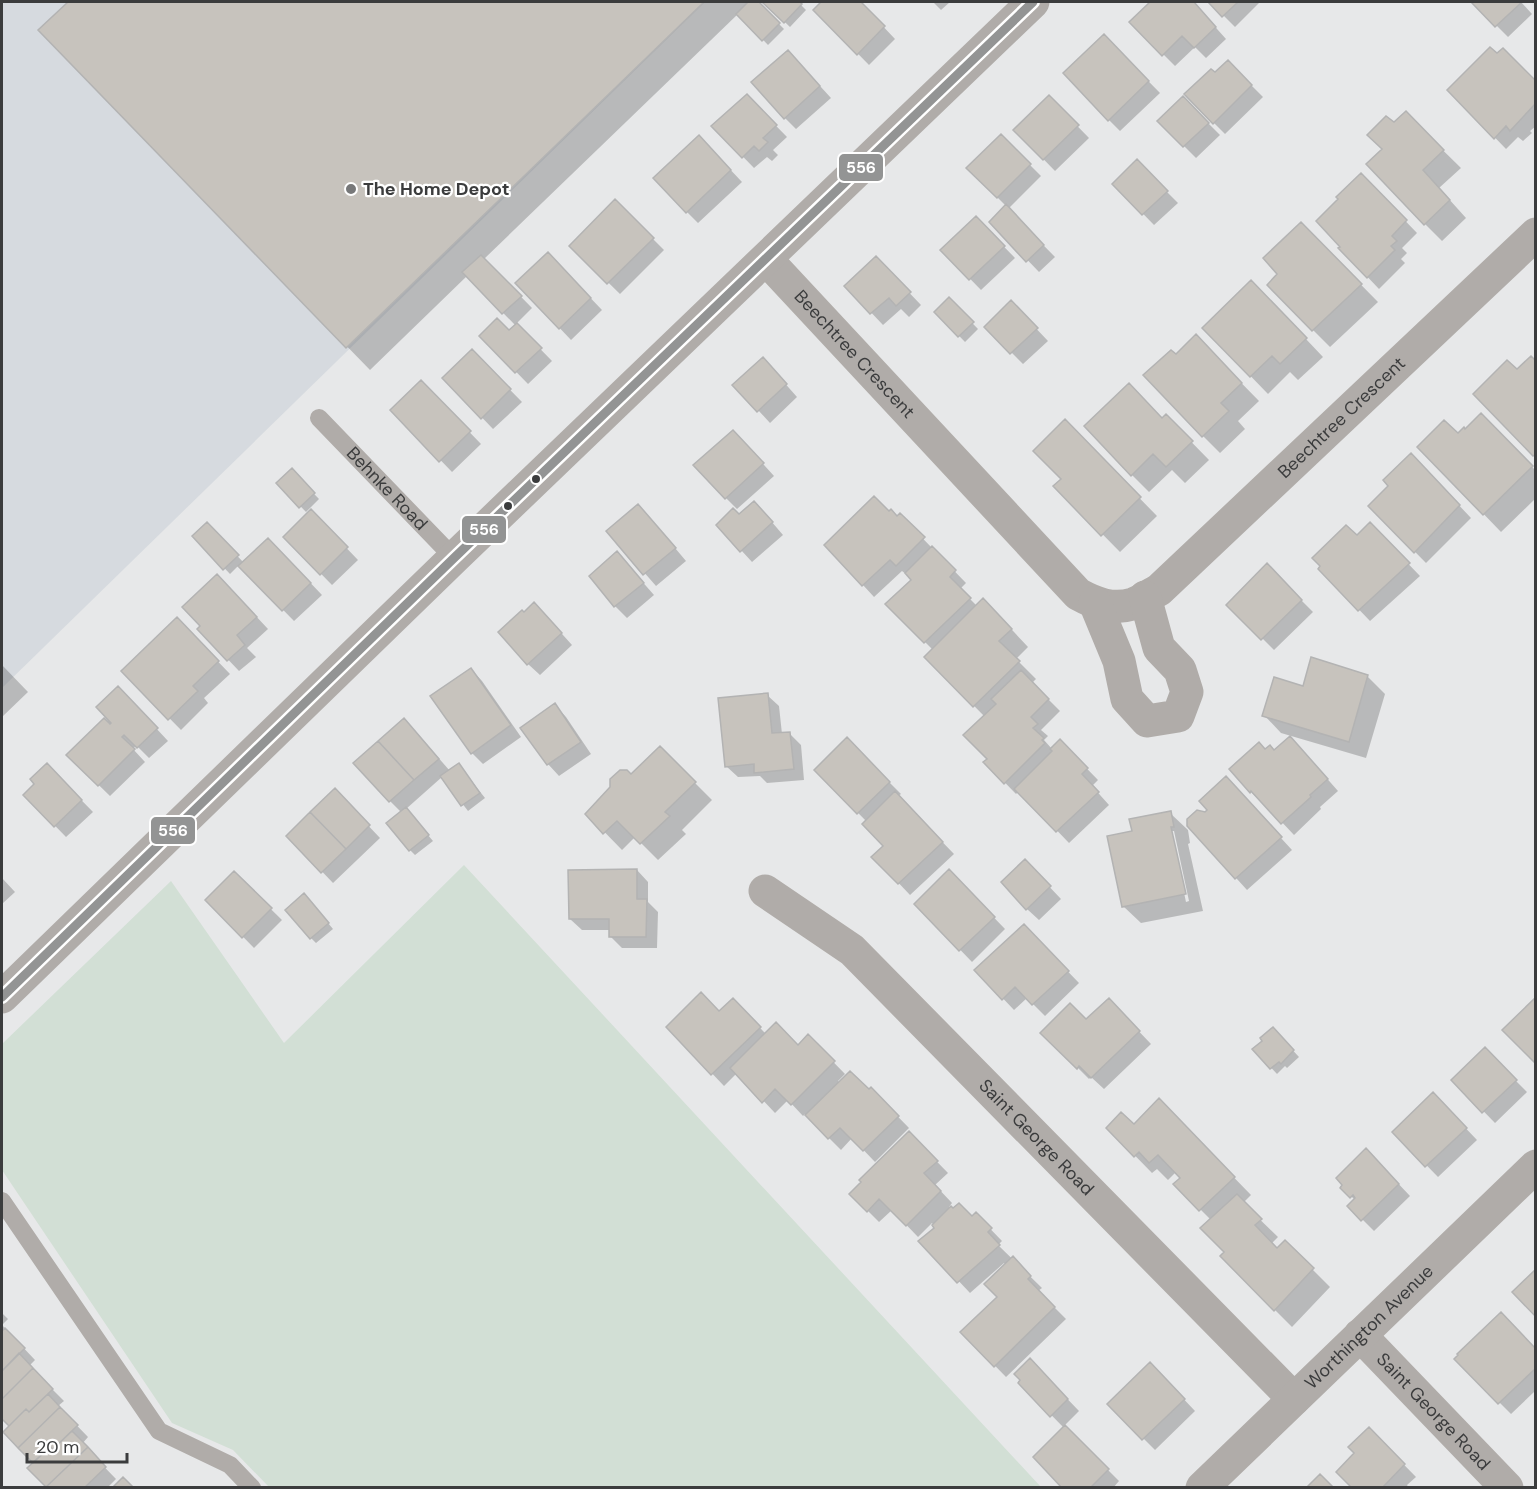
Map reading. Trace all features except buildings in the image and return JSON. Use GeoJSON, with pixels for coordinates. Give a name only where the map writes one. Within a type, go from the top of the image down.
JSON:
{"type":"FeatureCollection","features":[{"type":"Feature","properties":{"kind":"street"},"geometry":{"type":"LineString","coordinates":[[2,997],[1032,2]]}},
{"type":"Feature","properties":{"kind":"street","name":"Beechtree Crescent"},"geometry":{"type":"LineString","coordinates":[[766,259],[1078,594],[1095,603],[1113,606],[1133,604],[1159,590],[1536,234]]}},
{"type":"Feature","properties":{"kind":"street"},"geometry":{"type":"LineString","coordinates":[[1095,603],[1119,661],[1126,699],[1147,721],[1178,716],[1187,692],[1180,670],[1159,648],[1145,597]]}},
{"type":"Feature","properties":{"kind":"street","name":"Saint George Road"},"geometry":{"type":"LineString","coordinates":[[765,891],[852,950],[1294,1399]]}},
{"type":"Feature","properties":{"kind":"street","name":"Worthington Avenue"},"geometry":{"type":"LineString","coordinates":[[1202,1488],[1536,1166]]}},
{"type":"Feature","properties":{"kind":"street","name":"Saint George Road"},"geometry":{"type":"LineString","coordinates":[[1360,1335],[1507,1488]]}},
{"type":"Feature","properties":{"kind":"lane","name":"Behnke Road"},"geometry":{"type":"LineString","coordinates":[[319,418],[454,558]]}},
{"type":"Feature","properties":{"kind":"lane"},"geometry":{"type":"LineString","coordinates":[[2,1201],[159,1431],[230,1465],[252,1488]]}},
{"type":"Feature","properties":{"kind":"shaded area"},"geometry":{"type":"Polygon","coordinates":[[[2,2],[705,2],[2,688],[2,2]]]}},
{"type":"Feature","properties":{"kind":"shaded area"},"geometry":{"type":"Polygon","coordinates":[[[464,865],[1041,1487],[269,1487],[233,1450],[172,1423],[2,1170],[2,1044],[171,881],[284,1043],[464,865]]]}},
{"type":"Feature","properties":{"kind":"transit line","name":"556"},"geometry":{"type":"LineString","coordinates":[[2,997],[454,558],[1033,2]]}},
{"type":"Feature","properties":{"kind":"place","name":"The Home Depot"},"geometry":{"type":"Point","coordinates":[351,189]}}]}
